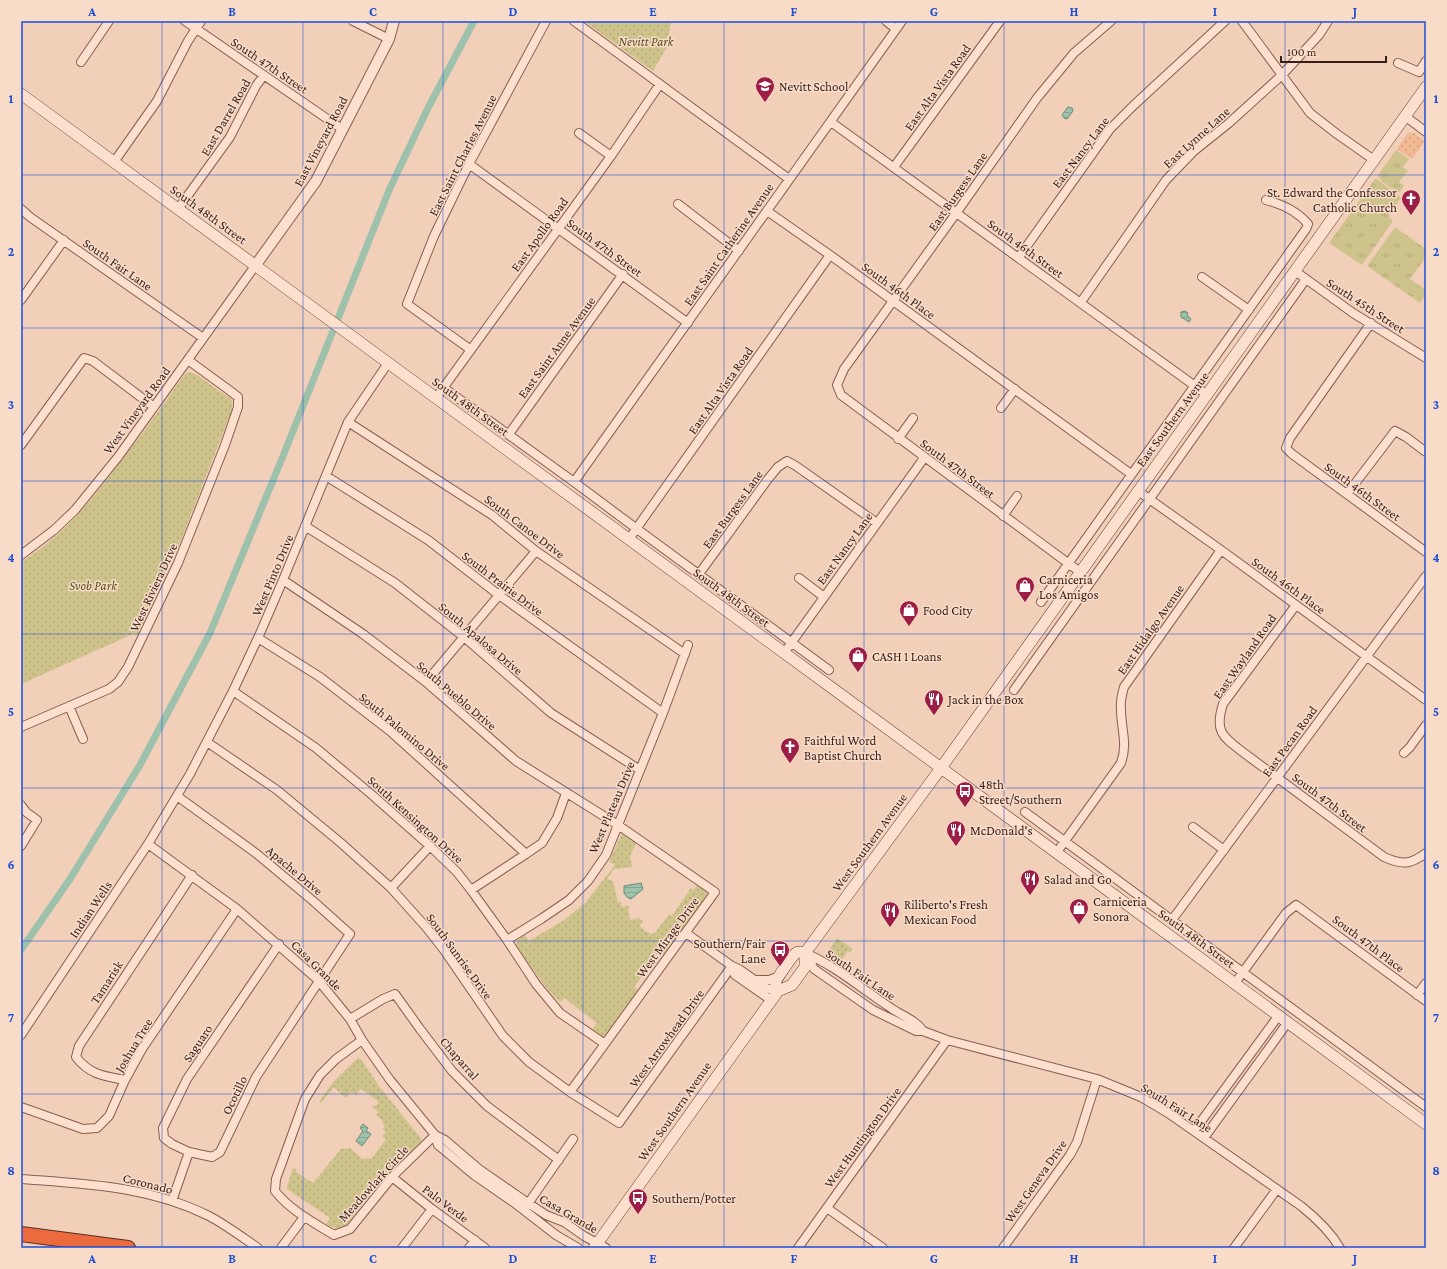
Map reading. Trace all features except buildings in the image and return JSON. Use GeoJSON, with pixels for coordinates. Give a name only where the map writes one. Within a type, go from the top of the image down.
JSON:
{"type":"FeatureCollection","features":[{"type":"Feature","properties":{"kind":"highway"},"geometry":{"type":"LineString","coordinates":[[22,1235],[128,1248]]}},
{"type":"Feature","properties":{"kind":"main road","name":"East Southern Avenue"},"geometry":{"type":"LineString","coordinates":[[940,768],[1426,87]]}},
{"type":"Feature","properties":{"kind":"main road","name":"South 48th Street"},"geometry":{"type":"LineString","coordinates":[[21,94],[1426,1124]]}},
{"type":"Feature","properties":{"kind":"main road","name":"West Southern Avenue"},"geometry":{"type":"LineString","coordinates":[[599,1246],[775,996],[792,985],[805,967],[805,953],[940,768]]}},
{"type":"Feature","properties":{"kind":"main road","name":"West Southern Avenue"},"geometry":{"type":"LineString","coordinates":[[775,996],[776,981],[796,954],[800,952],[805,953]]}},
{"type":"Feature","properties":{"kind":"street"},"geometry":{"type":"LineString","coordinates":[[81,62],[109,21]]}},
{"type":"Feature","properties":{"kind":"street","name":"South 47th Street"},"geometry":{"type":"LineString","coordinates":[[185,21],[342,129]]}},
{"type":"Feature","properties":{"kind":"street"},"geometry":{"type":"LineString","coordinates":[[114,162],[157,101],[188,41],[201,21]]}},
{"type":"Feature","properties":{"kind":"street"},"geometry":{"type":"LineString","coordinates":[[353,21],[389,39]]}},
{"type":"Feature","properties":{"kind":"street","name":"East Vineyard Road"},"geometry":{"type":"LineString","coordinates":[[255,266],[307,194],[323,168],[389,39],[394,21]]}},
{"type":"Feature","properties":{"kind":"street","name":"East Saint Charles Avenue"},"geometry":{"type":"LineString","coordinates":[[471,350],[407,304],[434,236],[469,164],[546,21]]}},
{"type":"Feature","properties":{"kind":"street"},"geometry":{"type":"LineString","coordinates":[[574,21],[789,179]]}},
{"type":"Feature","properties":{"kind":"street"},"geometry":{"type":"LineString","coordinates":[[886,21],[896,28]]}},
{"type":"Feature","properties":{"kind":"street","name":"East Saint Catherine Avenue"},"geometry":{"type":"LineString","coordinates":[[574,482],[902,21]]}},
{"type":"Feature","properties":{"kind":"street","name":"East Alta Vista Road"},"geometry":{"type":"LineString","coordinates":[[894,167],[1000,21]]}},
{"type":"Feature","properties":{"kind":"street","name":"East Burgess Lane"},"geometry":{"type":"LineString","coordinates":[[837,385],[844,369],[1037,98],[1074,53],[1111,21]]}},
{"type":"Feature","properties":{"kind":"street","name":"East Nancy Lane"},"geometry":{"type":"LineString","coordinates":[[1019,257],[1110,129],[1225,21]]}},
{"type":"Feature","properties":{"kind":"street"},"geometry":{"type":"LineString","coordinates":[[1242,21],[1310,113],[1374,160]]}},
{"type":"Feature","properties":{"kind":"street","name":"East Lynne Lane"},"geometry":{"type":"LineString","coordinates":[[1081,302],[1166,180],[1194,151],[1229,123],[1282,76],[1319,35],[1328,21]]}},
{"type":"Feature","properties":{"kind":"street"},"geometry":{"type":"LineString","coordinates":[[1398,63],[1419,72],[1426,61]]}},
{"type":"Feature","properties":{"kind":"street","name":"East Darrel Road"},"geometry":{"type":"LineString","coordinates":[[178,209],[230,137],[256,86],[264,75]]}},
{"type":"Feature","properties":{"kind":"street","name":"East Apollo Road"},"geometry":{"type":"LineString","coordinates":[[436,398],[611,156],[660,84]]}},
{"type":"Feature","properties":{"kind":"street"},"geometry":{"type":"LineString","coordinates":[[1405,116],[1426,132]]}},
{"type":"Feature","properties":{"kind":"street","name":"South 46th Street"},"geometry":{"type":"LineString","coordinates":[[830,122],[957,212],[1206,394]]}},
{"type":"Feature","properties":{"kind":"street"},"geometry":{"type":"LineString","coordinates":[[579,133],[611,156]]}},
{"type":"Feature","properties":{"kind":"street","name":"South 47th Street"},"geometry":{"type":"LineString","coordinates":[[469,164],[623,274],[688,323]]}},
{"type":"Feature","properties":{"kind":"street","name":"East Southern Avenue"},"geometry":{"type":"LineString","coordinates":[[1041,602],[1306,229],[1308,224],[1303,219],[1281,204],[1266,200]]}},
{"type":"Feature","properties":{"kind":"street"},"geometry":{"type":"LineString","coordinates":[[678,204],[739,251]]}},
{"type":"Feature","properties":{"kind":"street","name":"South Fair Lane"},"geometry":{"type":"LineString","coordinates":[[21,208],[28,215],[203,338]]}},
{"type":"Feature","properties":{"kind":"street","name":"South 46th Place"},"geometry":{"type":"LineString","coordinates":[[768,211],[1131,474]]}},
{"type":"Feature","properties":{"kind":"street"},"geometry":{"type":"LineString","coordinates":[[21,300],[64,240]]}},
{"type":"Feature","properties":{"kind":"street","name":"East Alta Vista Road"},"geometry":{"type":"LineString","coordinates":[[629,539],[830,255]]}},
{"type":"Feature","properties":{"kind":"street","name":"West Vineyard Road"},"geometry":{"type":"LineString","coordinates":[[21,555],[54,530],[75,510],[118,457],[255,266]]}},
{"type":"Feature","properties":{"kind":"street","name":"South 45th Street"},"geometry":{"type":"LineString","coordinates":[[1295,271],[1353,312],[1426,358]]}},
{"type":"Feature","properties":{"kind":"street","name":"East Saint Anne Avenue"},"geometry":{"type":"LineString","coordinates":[[509,434],[623,274]]}},
{"type":"Feature","properties":{"kind":"street"},"geometry":{"type":"LineString","coordinates":[[1202,277],[1249,310]]}},
{"type":"Feature","properties":{"kind":"street"},"geometry":{"type":"LineString","coordinates":[[1014,690],[1306,279]]}},
{"type":"Feature","properties":{"kind":"street","name":"South 46th Street"},"geometry":{"type":"LineString","coordinates":[[1371,323],[1290,438],[1286,448],[1292,454],[1426,552]]}},
{"type":"Feature","properties":{"kind":"street"},"geometry":{"type":"LineString","coordinates":[[21,445],[84,358],[93,362],[154,407]]}},
{"type":"Feature","properties":{"kind":"street","name":"West Riviera Drive"},"geometry":{"type":"LineString","coordinates":[[21,727],[109,689],[118,682],[128,667],[178,563],[225,445],[238,407],[238,397],[188,360]]}},
{"type":"Feature","properties":{"kind":"street","name":"West Pinto Drive"},"geometry":{"type":"LineString","coordinates":[[177,796],[207,742],[258,638],[348,422],[388,363]]}},
{"type":"Feature","properties":{"kind":"street","name":"South 47th Street"},"geometry":{"type":"LineString","coordinates":[[837,385],[841,395],[924,458],[1080,572]]}},
{"type":"Feature","properties":{"kind":"street","name":"South 48th Street"},"geometry":{"type":"LineString","coordinates":[[444,388],[509,434],[829,670]]}},
{"type":"Feature","properties":{"kind":"street"},"geometry":{"type":"LineString","coordinates":[[1001,408],[1015,389]]}},
{"type":"Feature","properties":{"kind":"street"},"geometry":{"type":"LineString","coordinates":[[898,438],[913,418]]}},
{"type":"Feature","properties":{"kind":"street","name":"South Canoe Drive"},"geometry":{"type":"LineString","coordinates":[[348,422],[492,515],[536,551],[685,654]]}},
{"type":"Feature","properties":{"kind":"street"},"geometry":{"type":"LineString","coordinates":[[1347,494],[1395,431],[1426,452]]}},
{"type":"Feature","properties":{"kind":"street","name":"East Nancy Lane"},"geometry":{"type":"LineString","coordinates":[[784,653],[924,458]]}},
{"type":"Feature","properties":{"kind":"street","name":"East Burgess Lane"},"geometry":{"type":"LineString","coordinates":[[700,574],[768,479],[778,467],[787,460],[877,523]]}},
{"type":"Feature","properties":{"kind":"street","name":"South Prairie Drive"},"geometry":{"type":"LineString","coordinates":[[326,476],[428,540],[499,595],[663,713]]}},
{"type":"Feature","properties":{"kind":"street","name":"South 46th Place"},"geometry":{"type":"LineString","coordinates":[[1138,491],[1222,550],[1426,700]]}},
{"type":"Feature","properties":{"kind":"street","name":"South 47th Street"},"geometry":{"type":"LineString","coordinates":[[1003,516],[1017,496]]}},
{"type":"Feature","properties":{"kind":"street","name":"South Apalosa Drive"},"geometry":{"type":"LineString","coordinates":[[305,526],[395,583],[464,637],[551,713],[640,770]]}},
{"type":"Feature","properties":{"kind":"street","name":"East Hidalgo Avenue"},"geometry":{"type":"LineString","coordinates":[[1057,852],[1121,763],[1125,745],[1120,709],[1124,687],[1222,550]]}},
{"type":"Feature","properties":{"kind":"street"},"geometry":{"type":"LineString","coordinates":[[426,682],[536,551]]}},
{"type":"Feature","properties":{"kind":"street","name":"East Pecan Road"},"geometry":{"type":"LineString","coordinates":[[1172,920],[1426,576]]}},
{"type":"Feature","properties":{"kind":"street"},"geometry":{"type":"LineString","coordinates":[[798,578],[824,597]]}},
{"type":"Feature","properties":{"kind":"street","name":"South Pueblo Drive"},"geometry":{"type":"LineString","coordinates":[[283,580],[363,634],[426,682],[516,761],[618,826]]}},
{"type":"Feature","properties":{"kind":"street","name":"East Wayland Road"},"geometry":{"type":"LineString","coordinates":[[1218,724],[1223,704],[1296,605]]}},
{"type":"Feature","properties":{"kind":"street","name":"South Palomino Drive"},"geometry":{"type":"LineString","coordinates":[[258,638],[320,677],[390,731],[526,854]]}},
{"type":"Feature","properties":{"kind":"street","name":"West Plateau Drive"},"geometry":{"type":"LineString","coordinates":[[507,940],[569,900],[588,880],[606,855],[663,713],[688,645]]}},
{"type":"Feature","properties":{"kind":"street","name":"South Kensington Drive"},"geometry":{"type":"LineString","coordinates":[[233,691],[316,748],[430,846],[457,872],[507,940],[536,984],[560,1012],[605,1044]]}},
{"type":"Feature","properties":{"kind":"street"},"geometry":{"type":"LineString","coordinates":[[69,706],[83,739]]}},
{"type":"Feature","properties":{"kind":"street","name":"South 47th Street"},"geometry":{"type":"LineString","coordinates":[[1218,724],[1225,738],[1384,857],[1397,863],[1413,860],[1426,853]]}},
{"type":"Feature","properties":{"kind":"street"},"geometry":{"type":"LineString","coordinates":[[1404,753],[1426,725]]}},
{"type":"Feature","properties":{"kind":"street","name":"South Sunrise Drive"},"geometry":{"type":"LineString","coordinates":[[207,742],[277,790],[392,888],[444,950],[503,1036],[529,1062],[570,1092],[619,1124]]}},
{"type":"Feature","properties":{"kind":"street"},"geometry":{"type":"LineString","coordinates":[[471,890],[542,843],[557,818],[566,793]]}},
{"type":"Feature","properties":{"kind":"street","name":"Indian Wells"},"geometry":{"type":"LineString","coordinates":[[21,1035],[148,844],[177,796]]}},
{"type":"Feature","properties":{"kind":"street","name":"Apache Drive"},"geometry":{"type":"LineString","coordinates":[[177,796],[258,854],[350,934],[318,980]]}},
{"type":"Feature","properties":{"kind":"street"},"geometry":{"type":"LineString","coordinates":[[21,805],[26,812],[37,820],[21,846]]}},
{"type":"Feature","properties":{"kind":"street","name":"South 48th Street"},"geometry":{"type":"LineString","coordinates":[[1025,812],[1426,1107]]}},
{"type":"Feature","properties":{"kind":"street","name":"West Mirage Drive"},"geometry":{"type":"LineString","coordinates":[[570,1092],[715,892],[618,826]]}},
{"type":"Feature","properties":{"kind":"street"},"geometry":{"type":"LineString","coordinates":[[1193,827],[1224,850]]}},
{"type":"Feature","properties":{"kind":"street","name":"Casa Grande"},"geometry":{"type":"LineString","coordinates":[[148,844],[237,909],[279,944],[318,980],[350,1019],[362,1040],[390,1080],[435,1135],[438,1145],[474,1175],[526,1207],[564,1222],[599,1246]]}},
{"type":"Feature","properties":{"kind":"street"},"geometry":{"type":"LineString","coordinates":[[392,888],[430,846]]}},
{"type":"Feature","properties":{"kind":"street","name":"Tamarisk"},"geometry":{"type":"LineString","coordinates":[[125,1080],[99,1075],[82,1065],[76,1058],[79,1046],[192,875]]}},
{"type":"Feature","properties":{"kind":"street","name":"South 47th Place"},"geometry":{"type":"LineString","coordinates":[[1243,972],[1286,914],[1296,905],[1426,1001]]}},
{"type":"Feature","properties":{"kind":"street","name":"Joshua Tree"},"geometry":{"type":"LineString","coordinates":[[21,1107],[83,1129],[97,1128],[109,1116],[125,1080],[142,1049],[237,909]]}},
{"type":"Feature","properties":{"kind":"street"},"geometry":{"type":"LineString","coordinates":[[686,933],[732,966],[755,980],[775,996]]}},
{"type":"Feature","properties":{"kind":"street","name":"Saguaro"},"geometry":{"type":"LineString","coordinates":[[189,1152],[172,1144],[164,1138],[163,1128],[187,1079],[279,944]]}},
{"type":"Feature","properties":{"kind":"street","name":"South Fair Lane"},"geometry":{"type":"LineString","coordinates":[[805,953],[814,969],[873,1010],[904,1026],[947,1040],[1098,1079],[1141,1097],[1168,1113],[1300,1206],[1318,1220],[1335,1239],[1340,1248]]}},
{"type":"Feature","properties":{"kind":"street","name":"South Fair Lane"},"geometry":{"type":"LineString","coordinates":[[805,953],[821,960],[893,1010],[919,1025],[924,1032]]}},
{"type":"Feature","properties":{"kind":"street"},"geometry":{"type":"LineString","coordinates":[[732,966],[735,975],[775,996]]}},
{"type":"Feature","properties":{"kind":"street","name":"West Arrowhead Drive"},"geometry":{"type":"LineString","coordinates":[[619,1124],[732,966]]}},
{"type":"Feature","properties":{"kind":"street"},"geometry":{"type":"LineString","coordinates":[[1235,984],[1243,972]]}},
{"type":"Feature","properties":{"kind":"street"},"geometry":{"type":"LineString","coordinates":[[755,980],[769,980],[780,976]]}},
{"type":"Feature","properties":{"kind":"street","name":"Ocotillo"},"geometry":{"type":"LineString","coordinates":[[189,1152],[212,1157],[220,1152],[256,1077],[318,980]]}},
{"type":"Feature","properties":{"kind":"street"},"geometry":{"type":"LineString","coordinates":[[1417,995],[1426,983]]}},
{"type":"Feature","properties":{"kind":"street","name":"Chaparral"},"geometry":{"type":"LineString","coordinates":[[350,1019],[383,999],[395,994],[452,1071],[487,1106],[558,1160]]}},
{"type":"Feature","properties":{"kind":"street"},"geometry":{"type":"LineString","coordinates":[[1194,1131],[1279,1016]]}},
{"type":"Feature","properties":{"kind":"street"},"geometry":{"type":"LineString","coordinates":[[1204,1138],[1288,1022]]}},
{"type":"Feature","properties":{"kind":"street","name":"Meadowlark Circle"},"geometry":{"type":"LineString","coordinates":[[362,1040],[336,1059],[320,1075],[305,1099],[276,1179],[275,1191],[284,1201],[304,1217],[334,1235],[350,1229],[392,1177],[435,1135]]}},
{"type":"Feature","properties":{"kind":"street","name":"West Huntington Drive"},"geometry":{"type":"LineString","coordinates":[[798,1248],[947,1040]]}},
{"type":"Feature","properties":{"kind":"street","name":"West Geneva Drive"},"geometry":{"type":"LineString","coordinates":[[1003,1248],[1070,1155],[1098,1079]]}},
{"type":"Feature","properties":{"kind":"street"},"geometry":{"type":"LineString","coordinates":[[526,1207],[573,1139]]}},
{"type":"Feature","properties":{"kind":"street"},"geometry":{"type":"LineString","coordinates":[[172,1201],[189,1152]]}},
{"type":"Feature","properties":{"kind":"street","name":"Palo Verde"},"geometry":{"type":"LineString","coordinates":[[392,1177],[485,1248]]}},
{"type":"Feature","properties":{"kind":"street","name":"Coronado"},"geometry":{"type":"LineString","coordinates":[[21,1179],[106,1186],[172,1201],[210,1217],[258,1248]]}},
{"type":"Feature","properties":{"kind":"street"},"geometry":{"type":"LineString","coordinates":[[1234,1248],[1276,1189]]}},
{"type":"Feature","properties":{"kind":"street","name":"Casa Grande"},"geometry":{"type":"LineString","coordinates":[[526,1207],[556,1235],[578,1248]]}},
{"type":"Feature","properties":{"kind":"street"},"geometry":{"type":"LineString","coordinates":[[827,1208],[883,1248]]}},
{"type":"Feature","properties":{"kind":"street"},"geometry":{"type":"LineString","coordinates":[[402,1248],[432,1209]]}},
{"type":"Feature","properties":{"kind":"street"},"geometry":{"type":"LineString","coordinates":[[281,1248],[304,1217]]}},
{"type":"Feature","properties":{"kind":"street"},"geometry":{"type":"LineString","coordinates":[[469,1248],[475,1240]]}},
{"type":"Feature","properties":{"kind":"green space","name":"Nevitt Park"},"geometry":{"type":"Polygon","coordinates":[[[584,21],[671,21],[667,47],[653,71],[584,21]]]}},
{"type":"Feature","properties":{"kind":"green space"},"geometry":{"type":"Polygon","coordinates":[[[1396,150],[1409,159],[1403,167],[1408,171],[1399,182],[1404,186],[1399,193],[1383,182],[1378,175],[1396,150]]]}},
{"type":"Feature","properties":{"kind":"green space"},"geometry":{"type":"Polygon","coordinates":[[[1375,179],[1401,198],[1388,216],[1393,221],[1362,265],[1329,243],[1375,179]]]}},
{"type":"Feature","properties":{"kind":"green space"},"geometry":{"type":"Polygon","coordinates":[[[1395,227],[1426,249],[1426,257],[1410,279],[1426,290],[1426,294],[1420,303],[1367,266],[1395,227]]]}},
{"type":"Feature","properties":{"kind":"green space","name":"Svob Park"},"geometry":{"type":"Polygon","coordinates":[[[187,372],[194,373],[231,399],[232,410],[179,545],[138,635],[133,634],[21,684],[21,562],[58,534],[89,502],[187,372]]]}},
{"type":"Feature","properties":{"kind":"green space"},"geometry":{"type":"Polygon","coordinates":[[[622,833],[637,842],[630,856],[632,867],[614,869],[607,879],[613,881],[618,902],[621,902],[622,907],[629,906],[630,908],[628,909],[630,920],[638,918],[643,921],[640,925],[641,928],[651,934],[655,933],[669,914],[672,916],[691,888],[693,890],[698,884],[706,890],[707,894],[665,955],[659,952],[634,987],[640,992],[607,1036],[602,1037],[592,1030],[597,1023],[565,998],[560,1002],[554,996],[532,968],[517,946],[517,942],[525,935],[529,941],[564,920],[586,902],[615,865],[609,862],[622,833]]]}},
{"type":"Feature","properties":{"kind":"green space"},"geometry":{"type":"Polygon","coordinates":[[[837,938],[853,949],[850,953],[848,951],[841,961],[848,966],[845,970],[826,955],[837,938]]]}},
{"type":"Feature","properties":{"kind":"green space"},"geometry":{"type":"Polygon","coordinates":[[[358,1058],[361,1059],[379,1086],[422,1140],[372,1192],[344,1228],[337,1229],[326,1224],[330,1218],[287,1189],[287,1187],[293,1168],[297,1169],[296,1172],[313,1183],[341,1149],[350,1148],[362,1159],[372,1158],[386,1139],[382,1136],[386,1132],[383,1129],[385,1126],[382,1123],[383,1121],[376,1115],[379,1112],[372,1107],[374,1105],[376,1106],[379,1102],[361,1089],[356,1095],[351,1092],[346,1098],[334,1087],[321,1103],[319,1102],[333,1082],[358,1058]]]}},
{"type":"Feature","properties":{"kind":"sand"},"geometry":{"type":"Polygon","coordinates":[[[1408,133],[1414,133],[1425,141],[1412,159],[1397,149],[1408,133]]]}},
{"type":"Feature","properties":{"kind":"shaded area"},"geometry":{"type":"Polygon","coordinates":[[[1068,107],[1072,108],[1073,111],[1067,119],[1062,115],[1068,107]]]}},
{"type":"Feature","properties":{"kind":"shaded area"},"geometry":{"type":"Polygon","coordinates":[[[1185,311],[1191,319],[1189,322],[1181,317],[1181,312],[1185,311]]]}},
{"type":"Feature","properties":{"kind":"shaded area"},"geometry":{"type":"Polygon","coordinates":[[[641,883],[643,889],[631,899],[627,897],[624,893],[624,886],[641,883]]]}},
{"type":"Feature","properties":{"kind":"shaded area"},"geometry":{"type":"Polygon","coordinates":[[[363,1124],[368,1128],[366,1131],[371,1134],[362,1146],[356,1141],[363,1131],[360,1128],[363,1124]]]}},
{"type":"Feature","properties":{"kind":"waterway"},"geometry":{"type":"LineString","coordinates":[[21,950],[70,879],[140,765],[210,633],[281,461],[390,188],[428,108],[474,21]]}},
{"type":"Feature","properties":{"kind":"place","name":"Nevitt School"},"geometry":{"type":"Point","coordinates":[765,103]}},
{"type":"Feature","properties":{"kind":"place","name":"St. Edward the Confessor Catholic Church"},"geometry":{"type":"Point","coordinates":[1411,216]}},
{"type":"Feature","properties":{"kind":"place","name":"Carniceria Los Amigos"},"geometry":{"type":"Point","coordinates":[1025,603]}},
{"type":"Feature","properties":{"kind":"place","name":"Food City"},"geometry":{"type":"Point","coordinates":[909,627]}},
{"type":"Feature","properties":{"kind":"place","name":"CASH 1 Loans"},"geometry":{"type":"Point","coordinates":[858,673]}},
{"type":"Feature","properties":{"kind":"place","name":"Jack in the Box"},"geometry":{"type":"Point","coordinates":[934,716]}},
{"type":"Feature","properties":{"kind":"place","name":"Faithful Word Baptist Church"},"geometry":{"type":"Point","coordinates":[790,764]}},
{"type":"Feature","properties":{"kind":"place","name":"48th Street/Southern"},"geometry":{"type":"Point","coordinates":[965,808]}},
{"type":"Feature","properties":{"kind":"place","name":"McDonald's"},"geometry":{"type":"Point","coordinates":[956,847]}},
{"type":"Feature","properties":{"kind":"place","name":"Salad and Go"},"geometry":{"type":"Point","coordinates":[1030,896]}},
{"type":"Feature","properties":{"kind":"place","name":"Carniceria Sonora"},"geometry":{"type":"Point","coordinates":[1079,925]}},
{"type":"Feature","properties":{"kind":"place","name":"Riliberto's Fresh Mexican Food"},"geometry":{"type":"Point","coordinates":[890,928]}},
{"type":"Feature","properties":{"kind":"place","name":"Southern/Fair Lane"},"geometry":{"type":"Point","coordinates":[780,967]}},
{"type":"Feature","properties":{"kind":"place","name":"Southern/Potter"},"geometry":{"type":"Point","coordinates":[638,1215]}}]}
